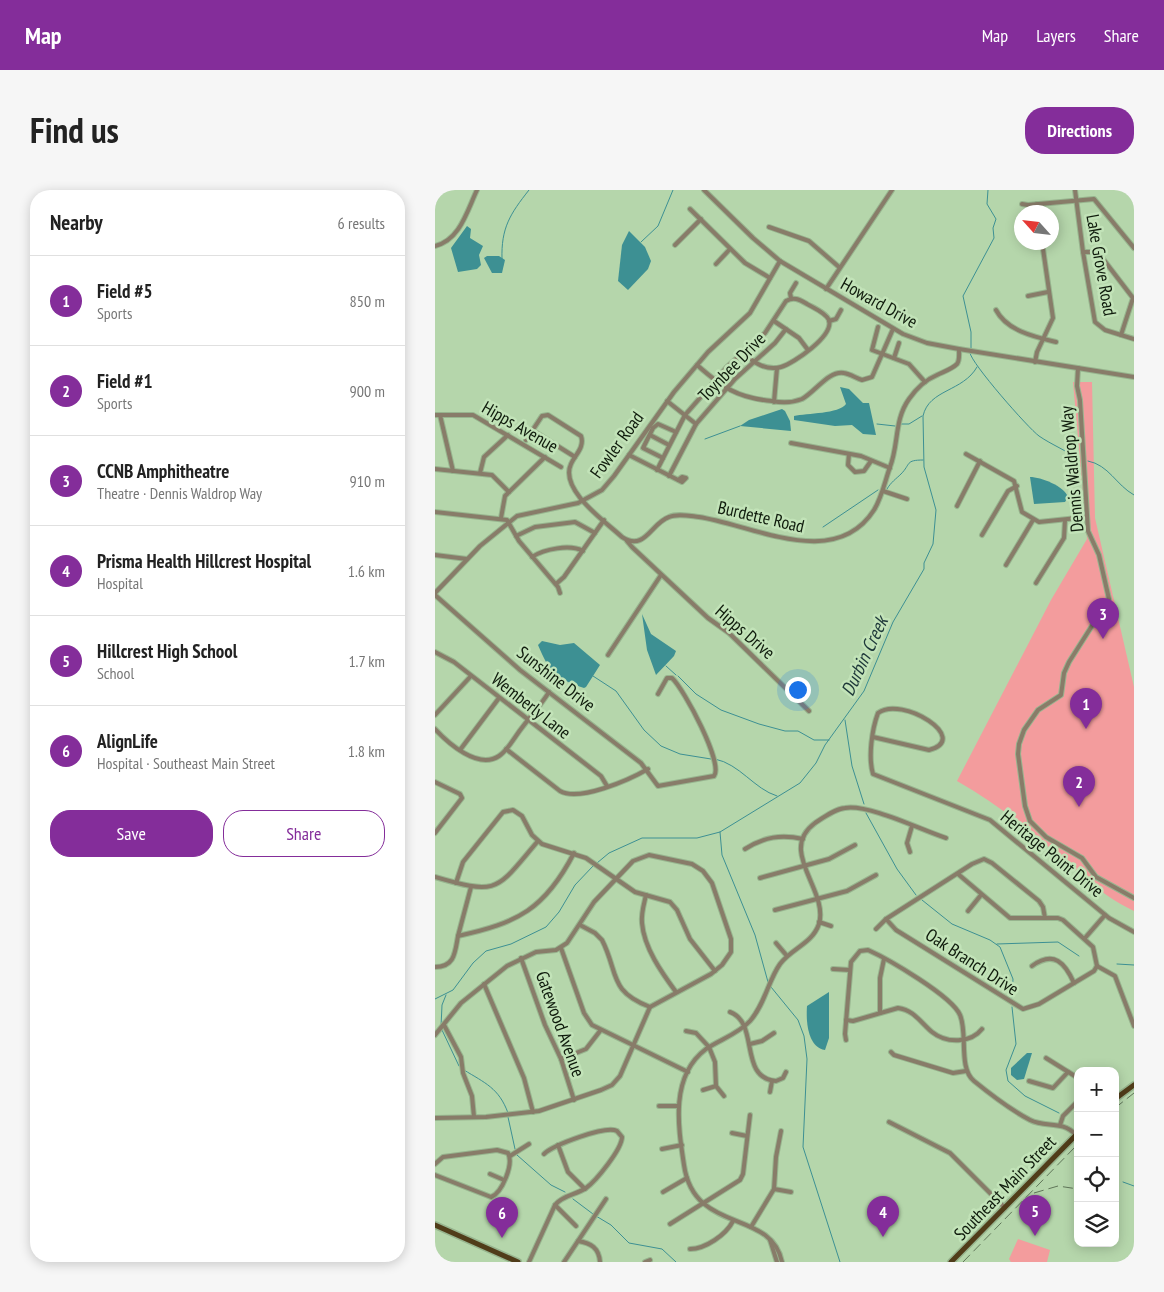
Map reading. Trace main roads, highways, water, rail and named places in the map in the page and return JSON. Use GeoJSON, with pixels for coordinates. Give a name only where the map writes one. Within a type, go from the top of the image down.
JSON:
{"type":"FeatureCollection","features":[{"type":"Feature","properties":{"kind":"main road"},"geometry":{"type":"LineString","coordinates":[[1119,1095],[1134,1085]]}},
{"type":"Feature","properties":{"kind":"main road","name":"Southeast Main Street"},"geometry":{"type":"LineString","coordinates":[[951,1262],[1074,1137]]}},
{"type":"Feature","properties":{"kind":"main road"},"geometry":{"type":"LineString","coordinates":[[435,1225],[518,1262]]}},
{"type":"Feature","properties":{"kind":"water"},"geometry":{"type":"Polygon","coordinates":[[[467,226],[471,229],[470,238],[483,246],[479,255],[481,265],[477,269],[458,272],[451,248],[467,226]]]}},
{"type":"Feature","properties":{"kind":"water"},"geometry":{"type":"Polygon","coordinates":[[[629,231],[645,247],[651,261],[648,269],[628,290],[618,281],[622,245],[629,231]]]}},
{"type":"Feature","properties":{"kind":"water"},"geometry":{"type":"Polygon","coordinates":[[[487,256],[499,256],[505,260],[502,273],[492,273],[484,258],[487,256]]]}},
{"type":"Feature","properties":{"kind":"water"},"geometry":{"type":"Polygon","coordinates":[[[840,387],[849,389],[863,403],[869,403],[876,435],[863,434],[852,425],[835,426],[794,420],[794,416],[837,410],[842,407],[846,404],[840,387]]]}},
{"type":"Feature","properties":{"kind":"water"},"geometry":{"type":"Polygon","coordinates":[[[782,409],[790,421],[791,431],[740,426],[749,420],[782,409]]]}},
{"type":"Feature","properties":{"kind":"water"},"geometry":{"type":"Polygon","coordinates":[[[1030,477],[1046,480],[1062,489],[1068,497],[1065,502],[1034,504],[1030,477]]]}},
{"type":"Feature","properties":{"kind":"water"},"geometry":{"type":"Polygon","coordinates":[[[642,614],[651,634],[676,651],[674,656],[656,675],[647,650],[642,614]]]}},
{"type":"Feature","properties":{"kind":"water"},"geometry":{"type":"Polygon","coordinates":[[[542,641],[560,645],[574,643],[600,665],[586,687],[584,688],[566,681],[550,668],[538,645],[542,641]]]}},
{"type":"Feature","properties":{"kind":"water"},"geometry":{"type":"Polygon","coordinates":[[[829,992],[829,1038],[825,1050],[814,1044],[811,1038],[807,1006],[829,992]]]}},
{"type":"Feature","properties":{"kind":"water"},"geometry":{"type":"Polygon","coordinates":[[[1027,1053],[1032,1053],[1024,1079],[1017,1080],[1011,1075],[1011,1068],[1027,1053]]]}},
{"type":"Feature","properties":{"kind":"waterway"},"geometry":{"type":"LineString","coordinates":[[502,259],[503,239],[508,222],[529,190]]}},
{"type":"Feature","properties":{"kind":"waterway"},"geometry":{"type":"LineString","coordinates":[[641,242],[658,226],[673,190]]}},
{"type":"Feature","properties":{"kind":"waterway","name":"Durbin Creek"},"geometry":{"type":"LineString","coordinates":[[971,349],[971,332],[963,296],[994,238],[993,228],[996,219],[987,204],[988,190]]}},
{"type":"Feature","properties":{"kind":"waterway"},"geometry":{"type":"LineString","coordinates":[[970,353],[989,382],[1033,431],[1079,460]]}},
{"type":"Feature","properties":{"kind":"waterway","name":"Durbin Creek"},"geometry":{"type":"LineString","coordinates":[[597,863],[609,853],[642,838],[697,838],[720,832],[800,783],[816,763],[825,745],[864,691],[893,622],[924,569],[924,563],[933,544],[936,510],[924,467],[923,416],[926,407],[939,395],[971,375],[977,367]]}},
{"type":"Feature","properties":{"kind":"waterway"},"geometry":{"type":"LineString","coordinates":[[901,424],[909,424],[922,416]]}},
{"type":"Feature","properties":{"kind":"waterway"},"geometry":{"type":"LineString","coordinates":[[877,424],[895,426]]}},
{"type":"Feature","properties":{"kind":"waterway"},"geometry":{"type":"LineString","coordinates":[[705,439],[740,426]]}},
{"type":"Feature","properties":{"kind":"waterway"},"geometry":{"type":"LineString","coordinates":[[887,489],[909,463],[923,460]]}},
{"type":"Feature","properties":{"kind":"waterway"},"geometry":{"type":"LineString","coordinates":[[1088,461],[1102,467],[1134,495]]}},
{"type":"Feature","properties":{"kind":"waterway"},"geometry":{"type":"LineString","coordinates":[[823,527],[878,490]]}},
{"type":"Feature","properties":{"kind":"waterway"},"geometry":{"type":"LineString","coordinates":[[666,666],[676,675]]}},
{"type":"Feature","properties":{"kind":"waterway"},"geometry":{"type":"LineString","coordinates":[[593,676],[616,691],[644,730],[661,746],[680,754],[711,759]]}},
{"type":"Feature","properties":{"kind":"waterway"},"geometry":{"type":"LineString","coordinates":[[678,676],[696,694],[721,710],[759,724],[785,731],[798,731],[814,740],[829,740]]}},
{"type":"Feature","properties":{"kind":"waterway"},"geometry":{"type":"LineString","coordinates":[[845,720],[852,766],[864,804]]}},
{"type":"Feature","properties":{"kind":"waterway"},"geometry":{"type":"LineString","coordinates":[[715,759],[732,766],[761,788],[777,796]]}},
{"type":"Feature","properties":{"kind":"waterway"},"geometry":{"type":"LineString","coordinates":[[866,813],[897,869],[916,895]]}},
{"type":"Feature","properties":{"kind":"waterway"},"geometry":{"type":"LineString","coordinates":[[720,832],[722,855],[755,935],[768,982]]}},
{"type":"Feature","properties":{"kind":"waterway","name":"Durbin Creek"},"geometry":{"type":"LineString","coordinates":[[435,999],[453,990],[473,963],[486,951],[511,944],[546,927],[559,912],[575,885],[594,865]]}},
{"type":"Feature","properties":{"kind":"waterway"},"geometry":{"type":"LineString","coordinates":[[922,900],[952,924],[990,940],[1000,947],[1013,979],[1012,997]]}},
{"type":"Feature","properties":{"kind":"waterway"},"geometry":{"type":"LineString","coordinates":[[997,944],[1058,942],[1079,956]]}},
{"type":"Feature","properties":{"kind":"waterway"},"geometry":{"type":"LineString","coordinates":[[1117,964],[1134,965]]}},
{"type":"Feature","properties":{"kind":"waterway"},"geometry":{"type":"LineString","coordinates":[[771,987],[798,1020],[804,1036],[807,1059],[803,1147],[840,1262]]}},
{"type":"Feature","properties":{"kind":"waterway"},"geometry":{"type":"LineString","coordinates":[[441,1027],[442,1005],[446,995]]}},
{"type":"Feature","properties":{"kind":"waterway"},"geometry":{"type":"LineString","coordinates":[[1012,1007],[1016,1044],[1006,1070],[1008,1081],[1025,1096],[1059,1113]]}},
{"type":"Feature","properties":{"kind":"waterway"},"geometry":{"type":"LineString","coordinates":[[442,1030],[459,1066]]}},
{"type":"Feature","properties":{"kind":"waterway"},"geometry":{"type":"LineString","coordinates":[[464,1070],[491,1087],[500,1098],[508,1113]]}},
{"type":"Feature","properties":{"kind":"waterway"},"geometry":{"type":"LineString","coordinates":[[508,1117],[515,1149]]}},
{"type":"Feature","properties":{"kind":"waterway"},"geometry":{"type":"LineString","coordinates":[[517,1155],[551,1185],[565,1192]]}},
{"type":"Feature","properties":{"kind":"waterway"},"geometry":{"type":"LineString","coordinates":[[1123,1182],[1134,1186]]}},
{"type":"Feature","properties":{"kind":"waterway"},"geometry":{"type":"LineString","coordinates":[[573,1199],[593,1214]]}},
{"type":"Feature","properties":{"kind":"waterway"},"geometry":{"type":"LineString","coordinates":[[596,1216],[611,1225],[629,1243],[662,1249],[676,1262]]}},
{"type":"Feature","properties":{"kind":"railway"},"geometry":{"type":"LineString","coordinates":[[1119,1105],[1134,1093]]}},
{"type":"Feature","properties":{"kind":"railway"},"geometry":{"type":"LineString","coordinates":[[963,1262],[1074,1148]]}},
{"type":"Feature","properties":{"kind":"railway"},"geometry":{"type":"LineString","coordinates":[[1034,1193],[1058,1186],[1074,1188]]}},
{"type":"Feature","properties":{"kind":"railway"},"geometry":{"type":"LineString","coordinates":[[435,1254],[446,1262]]}},
{"type":"Feature","properties":{"kind":"place","name":"CCNB Amphitheatre"},"geometry":{"type":"Point","coordinates":[1103,639]}},
{"type":"Feature","properties":{"kind":"place","name":"Field #5"},"geometry":{"type":"Point","coordinates":[1086,729]}},
{"type":"Feature","properties":{"kind":"place","name":"Field #1"},"geometry":{"type":"Point","coordinates":[1079,807]}},
{"type":"Feature","properties":{"kind":"place","name":"Hillcrest High School"},"geometry":{"type":"Point","coordinates":[1035,1236]}},
{"type":"Feature","properties":{"kind":"place","name":"Prisma Health Hillcrest Hospital"},"geometry":{"type":"Point","coordinates":[883,1237]}},
{"type":"Feature","properties":{"kind":"place","name":"AlignLife"},"geometry":{"type":"Point","coordinates":[502,1238]}}]}
